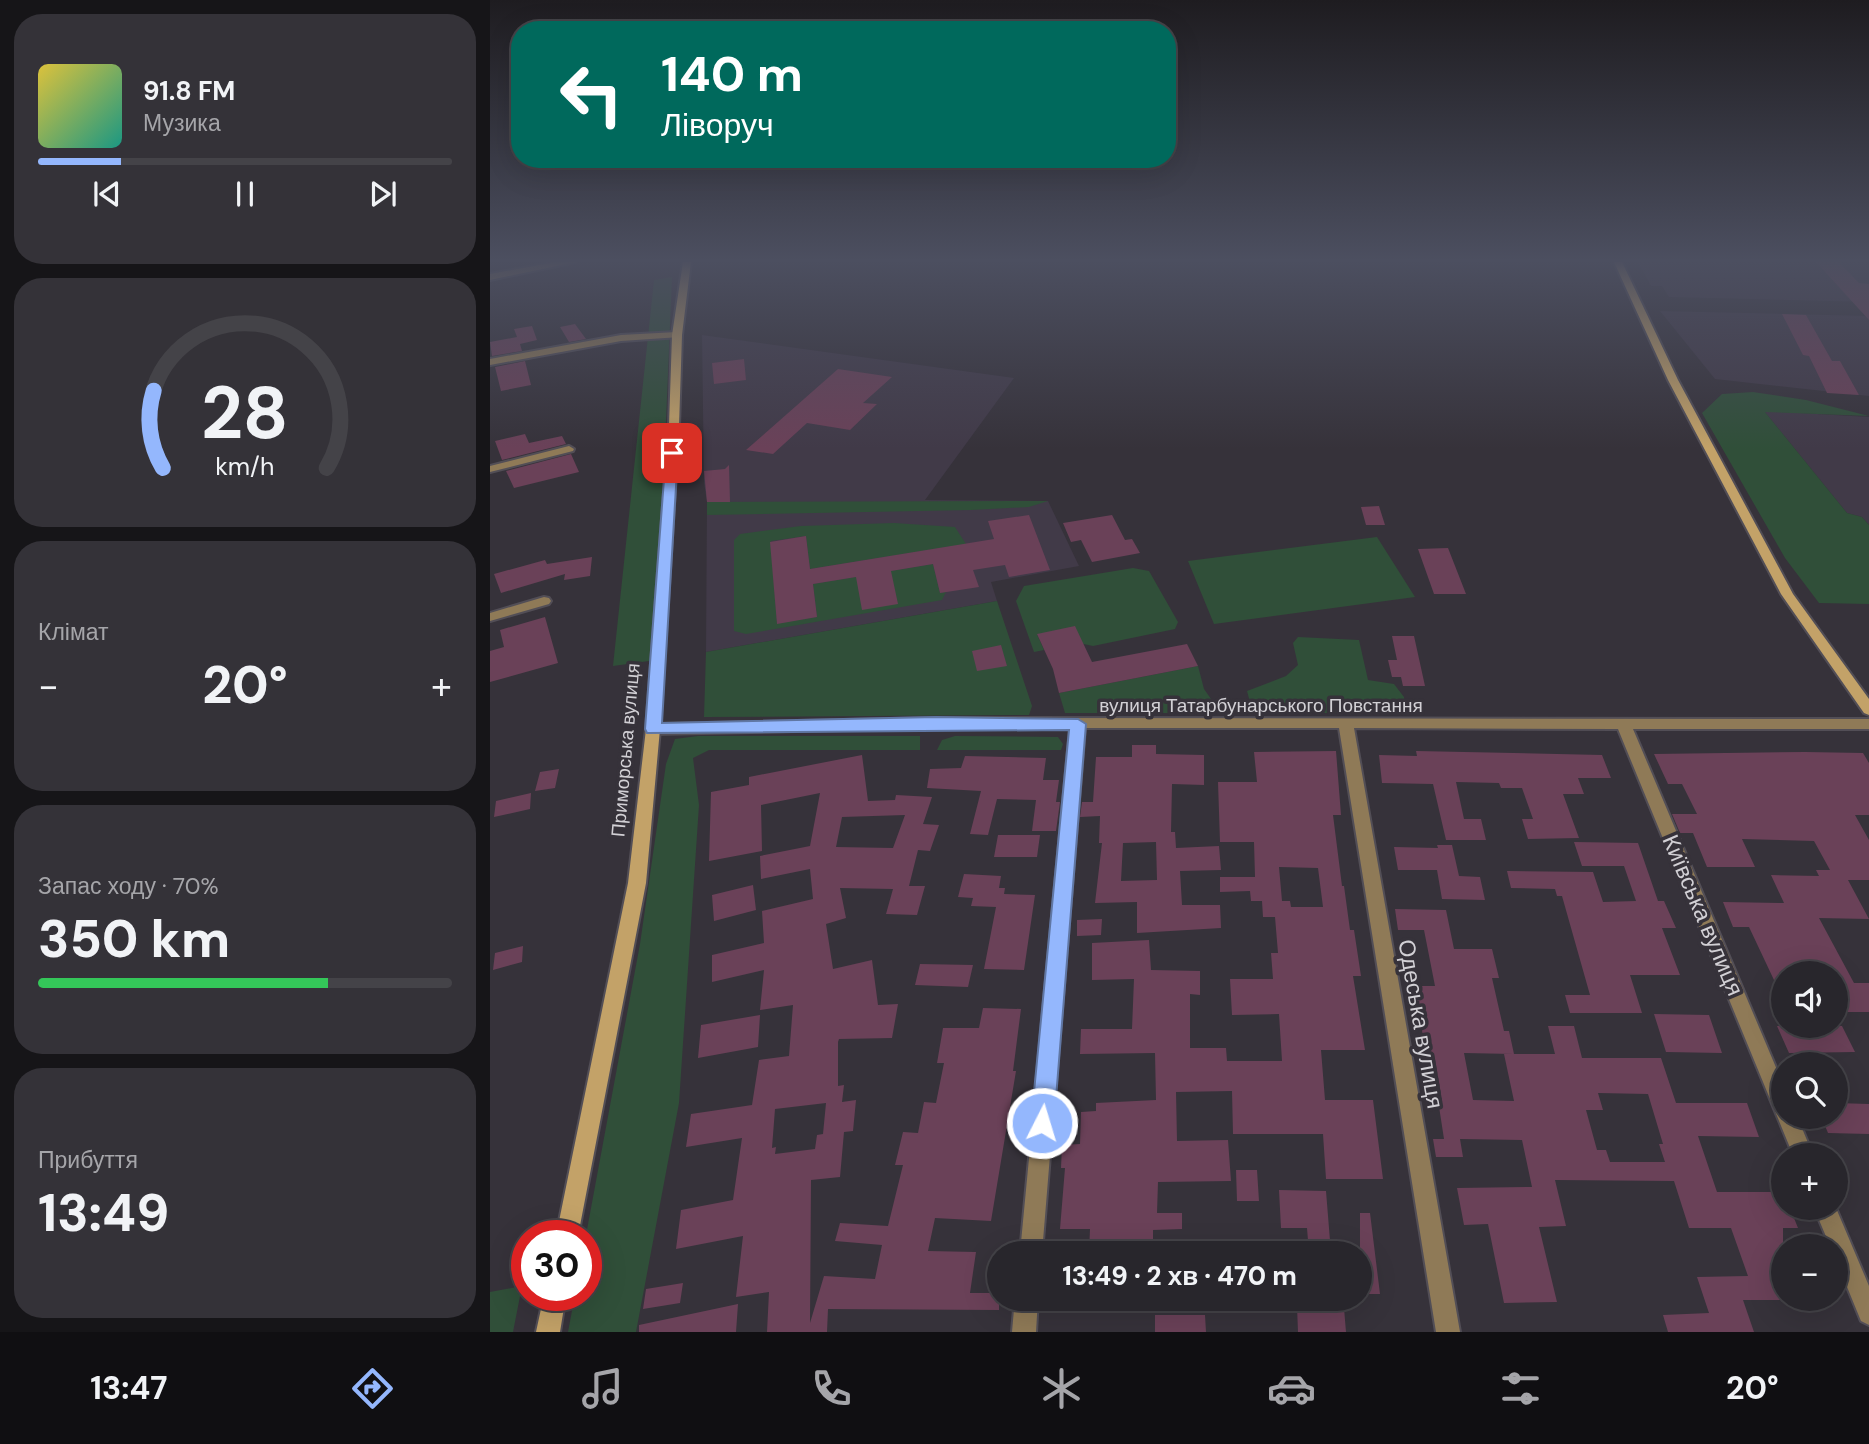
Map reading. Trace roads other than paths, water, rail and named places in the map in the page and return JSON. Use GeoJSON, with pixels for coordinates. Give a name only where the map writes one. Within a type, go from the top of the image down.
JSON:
{"type":"FeatureCollection","features":[{"type":"Feature","properties":{"kind":"street","name":"Приморська вулиця"},"geometry":{"type":"LineString","coordinates":[[570,1220],[637,883],[653,729],[678,324]]}},
{"type":"Feature","properties":{"kind":"street"},"geometry":{"type":"LineString","coordinates":[[1647,324],[1673,380],[1787,594],[1869,710]]}},
{"type":"Feature","properties":{"kind":"street"},"geometry":{"type":"LineString","coordinates":[[490,362],[621,338],[677,335]]}},
{"type":"Feature","properties":{"kind":"street"},"geometry":{"type":"LineString","coordinates":[[490,469],[569,449]]}},
{"type":"Feature","properties":{"kind":"street"},"geometry":{"type":"LineString","coordinates":[[490,617],[544,601]]}},
{"type":"Feature","properties":{"kind":"street","name":"вулиця Татарбунарського Повстання"},"geometry":{"type":"LineString","coordinates":[[653,729],[936,723],[1869,724]]}},
{"type":"Feature","properties":{"kind":"street","name":"Київська вулиця"},"geometry":{"type":"LineString","coordinates":[[1623,723],[1771,1078]]}},
{"type":"Feature","properties":{"kind":"street"},"geometry":{"type":"LineString","coordinates":[[1032,1241],[1078,724]]}},
{"type":"Feature","properties":{"kind":"street","name":"Одеська вулиця"},"geometry":{"type":"LineString","coordinates":[[1346,724],[1448,1332]]}},
{"type":"Feature","properties":{"kind":"street"},"geometry":{"type":"LineString","coordinates":[[1830,1220],[1869,1313]]}},
{"type":"Feature","properties":{"kind":"street"},"geometry":{"type":"LineString","coordinates":[[548,1332],[552,1311]]}},
{"type":"Feature","properties":{"kind":"street"},"geometry":{"type":"LineString","coordinates":[[1024,1332],[1026,1311]]}}]}
